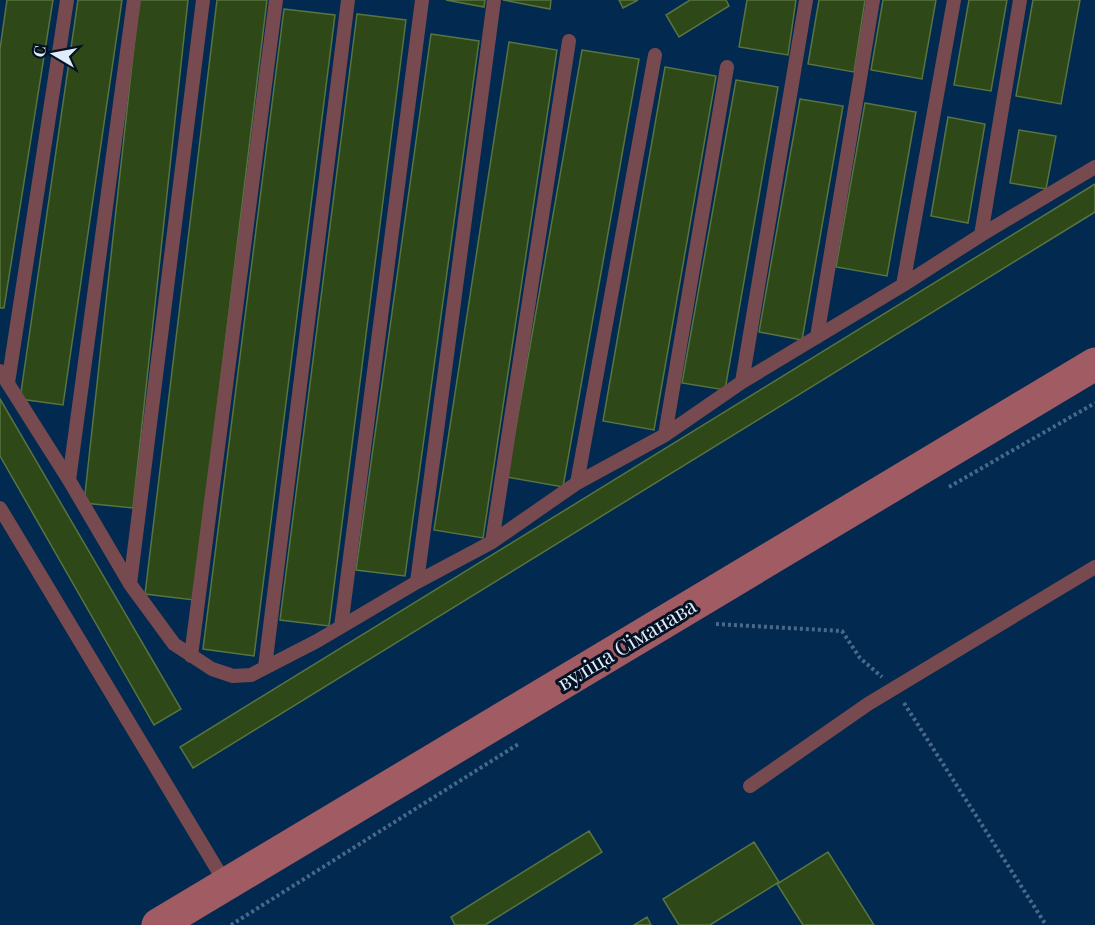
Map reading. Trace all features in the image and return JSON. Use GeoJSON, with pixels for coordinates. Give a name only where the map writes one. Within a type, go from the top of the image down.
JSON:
{"type":"FeatureCollection","features":[{"type":"Feature","properties":{"kind":"main road","name":"вуліца Сіманава"},"geometry":{"type":"LineString","coordinates":[[158,925],[1095,364]]}},
{"type":"Feature","properties":{"kind":"lane"},"geometry":{"type":"LineString","coordinates":[[8,383],[68,0]]}},
{"type":"Feature","properties":{"kind":"lane"},"geometry":{"type":"LineString","coordinates":[[69,480],[134,0]]}},
{"type":"Feature","properties":{"kind":"lane"},"geometry":{"type":"LineString","coordinates":[[130,584],[203,0]]}},
{"type":"Feature","properties":{"kind":"lane"},"geometry":{"type":"LineString","coordinates":[[191,656],[276,0]]}},
{"type":"Feature","properties":{"kind":"lane"},"geometry":{"type":"LineString","coordinates":[[265,667],[348,0]]}},
{"type":"Feature","properties":{"kind":"lane"},"geometry":{"type":"LineString","coordinates":[[340,627],[422,0]]}},
{"type":"Feature","properties":{"kind":"lane"},"geometry":{"type":"LineString","coordinates":[[417,582],[494,0]]}},
{"type":"Feature","properties":{"kind":"lane"},"geometry":{"type":"LineString","coordinates":[[742,382],[806,0]]}},
{"type":"Feature","properties":{"kind":"lane"},"geometry":{"type":"LineString","coordinates":[[817,337],[873,0]]}},
{"type":"Feature","properties":{"kind":"lane"},"geometry":{"type":"LineString","coordinates":[[903,285],[954,0]]}},
{"type":"Feature","properties":{"kind":"lane"},"geometry":{"type":"LineString","coordinates":[[981,235],[1020,0]]}},
{"type":"Feature","properties":{"kind":"lane"},"geometry":{"type":"LineString","coordinates":[[492,542],[569,41]]}},
{"type":"Feature","properties":{"kind":"lane"},"geometry":{"type":"LineString","coordinates":[[577,483],[655,55]]}},
{"type":"Feature","properties":{"kind":"lane"},"geometry":{"type":"LineString","coordinates":[[664,435],[727,68]]}},
{"type":"Feature","properties":{"kind":"lane"},"geometry":{"type":"LineString","coordinates":[[0,371],[69,480],[130,584],[174,644],[212,669],[233,676],[251,675],[492,542],[577,483],[664,435],[742,382],[981,235],[1095,168]]}},
{"type":"Feature","properties":{"kind":"lane"},"geometry":{"type":"LineString","coordinates":[[0,508],[227,885]]}},
{"type":"Feature","properties":{"kind":"lane"},"geometry":{"type":"LineString","coordinates":[[750,786],[868,704],[1095,567]]}},
{"type":"Feature","properties":{"kind":"path"},"geometry":{"type":"LineString","coordinates":[[939,492],[1095,403]]}},
{"type":"Feature","properties":{"kind":"path"},"geometry":{"type":"LineString","coordinates":[[721,617],[710,623],[842,631],[860,658],[895,689],[1046,925]]}},
{"type":"Feature","properties":{"kind":"path"},"geometry":{"type":"LineString","coordinates":[[231,925],[521,743]]}},
{"type":"Feature","properties":{"kind":"building"},"geometry":{"type":"Polygon","coordinates":[[[7,0],[53,0],[4,308],[0,308],[0,49],[7,0]]]}},
{"type":"Feature","properties":{"kind":"building"},"geometry":{"type":"Polygon","coordinates":[[[78,0],[122,0],[63,405],[20,399],[78,0]]]}},
{"type":"Feature","properties":{"kind":"building"},"geometry":{"type":"Polygon","coordinates":[[[139,0],[188,0],[133,508],[84,503],[139,0]]]}},
{"type":"Feature","properties":{"kind":"building"},"geometry":{"type":"Polygon","coordinates":[[[217,0],[267,0],[194,600],[145,594],[217,0]]]}},
{"type":"Feature","properties":{"kind":"building"},"geometry":{"type":"Polygon","coordinates":[[[446,0],[485,0],[484,7],[446,0]]]}},
{"type":"Feature","properties":{"kind":"building"},"geometry":{"type":"Polygon","coordinates":[[[503,0],[551,0],[550,9],[503,0]]]}},
{"type":"Feature","properties":{"kind":"building"},"geometry":{"type":"Polygon","coordinates":[[[619,0],[638,0],[623,8],[619,0]]]}},
{"type":"Feature","properties":{"kind":"building"},"geometry":{"type":"Polygon","coordinates":[[[690,0],[726,0],[729,6],[679,37],[666,15],[690,0]]]}},
{"type":"Feature","properties":{"kind":"building"},"geometry":{"type":"Polygon","coordinates":[[[747,0],[796,0],[788,55],[739,47],[747,0]]]}},
{"type":"Feature","properties":{"kind":"building"},"geometry":{"type":"Polygon","coordinates":[[[819,0],[865,0],[854,72],[808,64],[819,0]]]}},
{"type":"Feature","properties":{"kind":"building"},"geometry":{"type":"Polygon","coordinates":[[[883,0],[936,0],[922,79],[871,70],[883,0]]]}},
{"type":"Feature","properties":{"kind":"building"},"geometry":{"type":"Polygon","coordinates":[[[969,0],[1007,0],[991,91],[954,85],[969,0]]]}},
{"type":"Feature","properties":{"kind":"building"},"geometry":{"type":"Polygon","coordinates":[[[1033,0],[1080,0],[1061,104],[1016,96],[1033,0]]]}},
{"type":"Feature","properties":{"kind":"building"},"geometry":{"type":"Polygon","coordinates":[[[284,9],[335,15],[254,656],[203,649],[284,9]]]}},
{"type":"Feature","properties":{"kind":"building"},"geometry":{"type":"Polygon","coordinates":[[[357,14],[406,20],[329,626],[280,620],[357,14]]]}},
{"type":"Feature","properties":{"kind":"building"},"geometry":{"type":"Polygon","coordinates":[[[431,34],[479,41],[405,576],[356,570],[431,34]]]}},
{"type":"Feature","properties":{"kind":"building"},"geometry":{"type":"Polygon","coordinates":[[[509,42],[557,50],[483,538],[434,530],[509,42]]]}},
{"type":"Feature","properties":{"kind":"building"},"geometry":{"type":"Polygon","coordinates":[[[582,50],[639,59],[563,487],[507,477],[582,50]]]}},
{"type":"Feature","properties":{"kind":"building"},"geometry":{"type":"Polygon","coordinates":[[[665,67],[716,76],[654,430],[603,421],[665,67]]]}},
{"type":"Feature","properties":{"kind":"building"},"geometry":{"type":"Polygon","coordinates":[[[736,80],[778,87],[725,390],[682,383],[736,80]]]}},
{"type":"Feature","properties":{"kind":"building"},"geometry":{"type":"Polygon","coordinates":[[[800,99],[843,106],[802,340],[759,332],[800,99]]]}},
{"type":"Feature","properties":{"kind":"building"},"geometry":{"type":"Polygon","coordinates":[[[865,103],[916,112],[887,276],[836,267],[865,103]]]}},
{"type":"Feature","properties":{"kind":"building"},"geometry":{"type":"Polygon","coordinates":[[[948,117],[985,124],[968,223],[931,216],[948,117]]]}},
{"type":"Feature","properties":{"kind":"building"},"geometry":{"type":"Polygon","coordinates":[[[1019,130],[1056,136],[1046,189],[1010,183],[1019,130]]]}},
{"type":"Feature","properties":{"kind":"building"},"geometry":{"type":"Polygon","coordinates":[[[1095,184],[1095,212],[193,768],[180,747],[1095,184]]]}},
{"type":"Feature","properties":{"kind":"building"},"geometry":{"type":"Polygon","coordinates":[[[0,399],[181,709],[154,725],[0,456],[0,399]]]}},
{"type":"Feature","properties":{"kind":"building"},"geometry":{"type":"Polygon","coordinates":[[[589,831],[602,852],[485,925],[455,925],[451,917],[589,831]]]}},
{"type":"Feature","properties":{"kind":"building"},"geometry":{"type":"Polygon","coordinates":[[[754,842],[779,882],[710,925],[679,925],[663,899],[754,842]]]}},
{"type":"Feature","properties":{"kind":"building"},"geometry":{"type":"Polygon","coordinates":[[[828,852],[874,925],[803,925],[777,884],[828,852]]]}},
{"type":"Feature","properties":{"kind":"building"},"geometry":{"type":"Polygon","coordinates":[[[647,917],[651,925],[634,925],[647,917]]]}}]}
